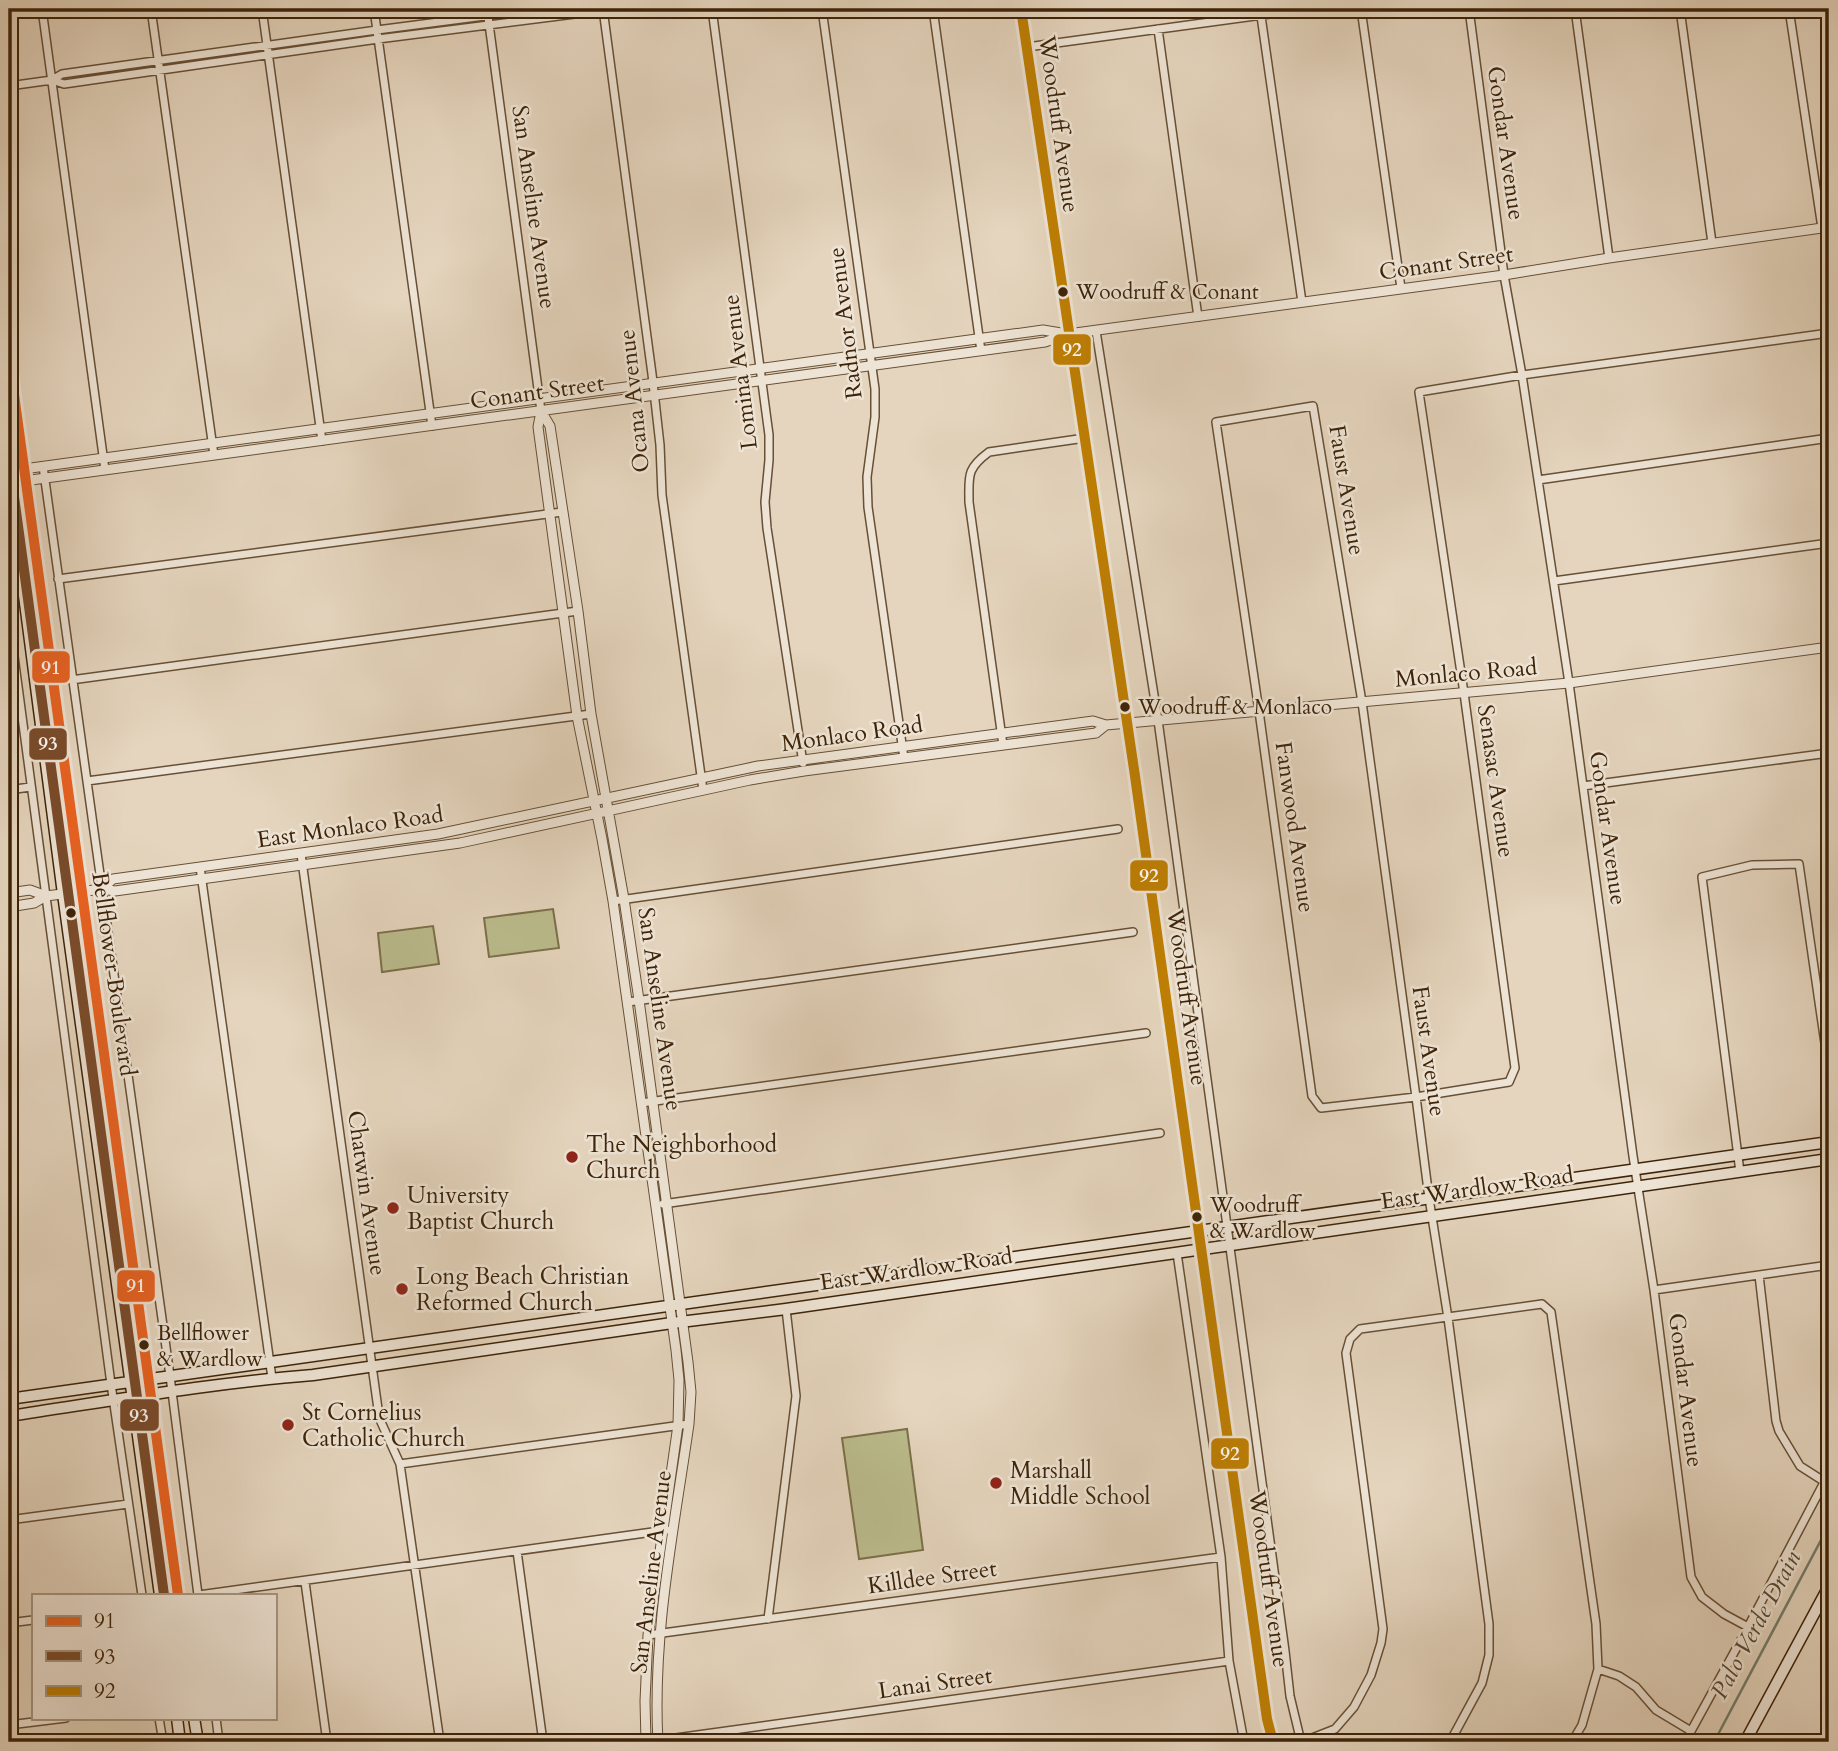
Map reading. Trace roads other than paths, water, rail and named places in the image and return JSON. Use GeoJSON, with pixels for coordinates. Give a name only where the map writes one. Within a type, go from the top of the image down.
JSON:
{"type":"FeatureCollection","features":[{"type":"Feature","properties":{"kind":"main road","name":"Woodruff Avenue"},"geometry":{"type":"LineString","coordinates":[[1021,9],[1126,722],[1264,1699],[1273,1742]]}},
{"type":"Feature","properties":{"kind":"main road","name":"Bellflower Boulevard"},"geometry":{"type":"LineString","coordinates":[[9,358],[178,1594]]}},
{"type":"Feature","properties":{"kind":"main road","name":"Bellflower Boulevard"},"geometry":{"type":"LineString","coordinates":[[9,482],[160,1594]]}},
{"type":"Feature","properties":{"kind":"main road","name":"East Wardlow Road"},"geometry":{"type":"LineString","coordinates":[[10,1399],[1829,1142]]}},
{"type":"Feature","properties":{"kind":"main road","name":"East Wardlow Road"},"geometry":{"type":"LineString","coordinates":[[11,1415],[786,1309],[1829,1159]]}},
{"type":"Feature","properties":{"kind":"main road"},"geometry":{"type":"LineString","coordinates":[[568,1320],[571,1338]]}},
{"type":"Feature","properties":{"kind":"main road"},"geometry":{"type":"LineString","coordinates":[[469,1334],[471,1352]]}},
{"type":"Feature","properties":{"kind":"main road"},"geometry":{"type":"LineString","coordinates":[[1745,1742],[1829,1586]]}},
{"type":"Feature","properties":{"kind":"main road"},"geometry":{"type":"LineString","coordinates":[[177,1720],[180,1742]]}},
{"type":"Feature","properties":{"kind":"main road"},"geometry":{"type":"LineString","coordinates":[[194,1720],[198,1742]]}},
{"type":"Feature","properties":{"kind":"street"},"geometry":{"type":"LineString","coordinates":[[42,9],[105,470]]}},
{"type":"Feature","properties":{"kind":"street"},"geometry":{"type":"LineString","coordinates":[[151,9],[214,456]]}},
{"type":"Feature","properties":{"kind":"street"},"geometry":{"type":"LineString","coordinates":[[262,9],[322,441]]}},
{"type":"Feature","properties":{"kind":"street"},"geometry":{"type":"LineString","coordinates":[[374,9],[432,426]]}},
{"type":"Feature","properties":{"kind":"street"},"geometry":{"type":"LineString","coordinates":[[52,80],[62,74],[488,12],[539,9]]}},
{"type":"Feature","properties":{"kind":"street"},"geometry":{"type":"LineString","coordinates":[[9,86],[52,80],[64,83],[614,9]]}},
{"type":"Feature","properties":{"kind":"street","name":"Lomina Avenue"},"geometry":{"type":"LineString","coordinates":[[712,9],[769,435],[765,502],[767,528],[804,771]]}},
{"type":"Feature","properties":{"kind":"street","name":"Radnor Avenue"},"geometry":{"type":"LineString","coordinates":[[822,9],[875,389],[875,417],[867,477],[868,507],[904,758]]}},
{"type":"Feature","properties":{"kind":"street"},"geometry":{"type":"LineString","coordinates":[[933,9],[981,351]]}},
{"type":"Feature","properties":{"kind":"street"},"geometry":{"type":"LineString","coordinates":[[1027,47],[1306,9]]}},
{"type":"Feature","properties":{"kind":"street"},"geometry":{"type":"LineString","coordinates":[[1361,9],[1401,288]]}},
{"type":"Feature","properties":{"kind":"street","name":"Gondar Avenue"},"geometry":{"type":"LineString","coordinates":[[1469,9],[1504,275],[1569,683],[1637,1185],[1654,1290],[1691,1577],[1702,1597],[1724,1614],[1748,1627]]}},
{"type":"Feature","properties":{"kind":"street"},"geometry":{"type":"LineString","coordinates":[[1575,9],[1609,258]]}},
{"type":"Feature","properties":{"kind":"street"},"geometry":{"type":"LineString","coordinates":[[1680,9],[1712,243]]}},
{"type":"Feature","properties":{"kind":"street"},"geometry":{"type":"LineString","coordinates":[[1789,9],[1826,227]]}},
{"type":"Feature","properties":{"kind":"street","name":"Ocana Avenue"},"geometry":{"type":"LineString","coordinates":[[603,10],[653,384],[662,495],[703,790]]}},
{"type":"Feature","properties":{"kind":"street","name":"San Anseline Avenue"},"geometry":{"type":"LineString","coordinates":[[488,12],[540,399],[538,427],[577,716],[613,901],[656,1206],[676,1305]]}},
{"type":"Feature","properties":{"kind":"street"},"geometry":{"type":"LineString","coordinates":[[1261,16],[1302,302]]}},
{"type":"Feature","properties":{"kind":"street"},"geometry":{"type":"LineString","coordinates":[[1158,29],[1198,317]]}},
{"type":"Feature","properties":{"kind":"street","name":"Conant Street"},"geometry":{"type":"LineString","coordinates":[[9,482],[981,351],[1045,342],[1068,334],[1504,275],[1826,227]]}},
{"type":"Feature","properties":{"kind":"street","name":"Conant Street"},"geometry":{"type":"LineString","coordinates":[[9,471],[1043,330],[1068,334]]}},
{"type":"Feature","properties":{"kind":"street","name":"Woodruff Avenue"},"geometry":{"type":"LineString","coordinates":[[1096,331],[1158,720],[1290,1696],[1301,1742]]}},
{"type":"Feature","properties":{"kind":"street"},"geometry":{"type":"LineString","coordinates":[[1522,375],[1829,333]]}},
{"type":"Feature","properties":{"kind":"street","name":"Senasac Avenue"},"geometry":{"type":"LineString","coordinates":[[1416,1097],[1509,1083],[1515,1068],[1464,692],[1419,392],[1522,375]]}},
{"type":"Feature","properties":{"kind":"street","name":"Faust Avenue"},"geometry":{"type":"LineString","coordinates":[[1266,414],[1313,406],[1362,702],[1429,1198],[1448,1318],[1489,1624],[1489,1655],[1482,1683],[1450,1742]]}},
{"type":"Feature","properties":{"kind":"street","name":"San Anseline Avenue"},"geometry":{"type":"LineString","coordinates":[[541,411],[550,426],[591,714],[624,899],[667,1204],[678,1323],[691,1392],[689,1424],[648,1635],[646,1742]]}},
{"type":"Feature","properties":{"kind":"street","name":"Fanwood Avenue"},"geometry":{"type":"LineString","coordinates":[[1266,414],[1216,422],[1312,1096],[1321,1108],[1416,1097]]}},
{"type":"Feature","properties":{"kind":"street"},"geometry":{"type":"LineString","coordinates":[[1003,745],[969,502],[969,473],[977,461],[989,453],[1085,438]]}},
{"type":"Feature","properties":{"kind":"street"},"geometry":{"type":"LineString","coordinates":[[1538,480],[1829,438]]}},
{"type":"Feature","properties":{"kind":"street","name":"Bellflower Boulevard"},"geometry":{"type":"LineString","coordinates":[[43,466],[199,1594]]}},
{"type":"Feature","properties":{"kind":"street"},"geometry":{"type":"LineString","coordinates":[[58,579],[562,512]]}},
{"type":"Feature","properties":{"kind":"street"},"geometry":{"type":"LineString","coordinates":[[1554,581],[1829,543]]}},
{"type":"Feature","properties":{"kind":"street"},"geometry":{"type":"LineString","coordinates":[[71,680],[578,611]]}},
{"type":"Feature","properties":{"kind":"street"},"geometry":{"type":"LineString","coordinates":[[9,619],[13,687],[46,896],[142,1594]]}},
{"type":"Feature","properties":{"kind":"street","name":"Monlaco Road"},"geometry":{"type":"LineString","coordinates":[[605,798],[802,760],[1093,721],[1106,725],[1569,683],[1829,648]]}},
{"type":"Feature","properties":{"kind":"street"},"geometry":{"type":"LineString","coordinates":[[87,781],[591,714]]}},
{"type":"Feature","properties":{"kind":"street","name":"Monlaco Road"},"geometry":{"type":"LineString","coordinates":[[608,810],[804,771],[1096,733],[1106,725]]}},
{"type":"Feature","properties":{"kind":"street"},"geometry":{"type":"LineString","coordinates":[[1583,786],[1829,753]]}},
{"type":"Feature","properties":{"kind":"street"},"geometry":{"type":"LineString","coordinates":[[9,790],[30,787]]}},
{"type":"Feature","properties":{"kind":"street","name":"East Monlaco Road"},"geometry":{"type":"LineString","coordinates":[[102,889],[113,879],[438,834],[605,798]]}},
{"type":"Feature","properties":{"kind":"street","name":"East Monlaco Road"},"geometry":{"type":"LineString","coordinates":[[9,906],[34,903],[46,896],[202,880],[460,843],[608,810]]}},
{"type":"Feature","properties":{"kind":"street"},"geometry":{"type":"LineString","coordinates":[[613,901],[1118,829]]}},
{"type":"Feature","properties":{"kind":"street","name":"Chatwin Avenue"},"geometry":{"type":"LineString","coordinates":[[301,854],[369,1349],[381,1422],[400,1464],[440,1742]]}},
{"type":"Feature","properties":{"kind":"street"},"geometry":{"type":"LineString","coordinates":[[1740,1172],[1702,877],[1752,865],[1798,864],[1829,1071]]}},
{"type":"Feature","properties":{"kind":"street"},"geometry":{"type":"LineString","coordinates":[[200,867],[272,1378]]}},
{"type":"Feature","properties":{"kind":"street"},"geometry":{"type":"LineString","coordinates":[[9,893],[30,890],[46,896]]}},
{"type":"Feature","properties":{"kind":"street"},"geometry":{"type":"LineString","coordinates":[[628,1002],[1133,932]]}},
{"type":"Feature","properties":{"kind":"street"},"geometry":{"type":"LineString","coordinates":[[641,1103],[1146,1033]]}},
{"type":"Feature","properties":{"kind":"street"},"geometry":{"type":"LineString","coordinates":[[656,1206],[1160,1133]]}},
{"type":"Feature","properties":{"kind":"street","name":"Woodruff Avenue"},"geometry":{"type":"LineString","coordinates":[[1177,1253],[1221,1558],[1229,1661],[1244,1742]]}},
{"type":"Feature","properties":{"kind":"street"},"geometry":{"type":"LineString","coordinates":[[1654,1290],[1829,1265]]}},
{"type":"Feature","properties":{"kind":"street"},"geometry":{"type":"LineString","coordinates":[[1759,1275],[1779,1431],[1800,1466],[1825,1482]]}},
{"type":"Feature","properties":{"kind":"street"},"geometry":{"type":"LineString","coordinates":[[1301,1742],[1335,1729],[1354,1707],[1371,1675],[1383,1629],[1346,1353],[1350,1339],[1360,1329],[1542,1304],[1551,1312],[1596,1624],[1598,1669],[1582,1725],[1572,1742]]}},
{"type":"Feature","properties":{"kind":"street"},"geometry":{"type":"LineString","coordinates":[[768,1619],[796,1396],[786,1309]]}},
{"type":"Feature","properties":{"kind":"street","name":"San Anseline Avenue"},"geometry":{"type":"LineString","coordinates":[[658,1741],[659,1633],[678,1425],[678,1323]]}},
{"type":"Feature","properties":{"kind":"street"},"geometry":{"type":"LineString","coordinates":[[9,1374],[11,1415]]}},
{"type":"Feature","properties":{"kind":"street"},"geometry":{"type":"LineString","coordinates":[[400,1464],[689,1424]]}},
{"type":"Feature","properties":{"kind":"street"},"geometry":{"type":"LineString","coordinates":[[1685,1742],[1829,1473]]}},
{"type":"Feature","properties":{"kind":"street"},"geometry":{"type":"LineString","coordinates":[[9,1521],[128,1504]]}},
{"type":"Feature","properties":{"kind":"street"},"geometry":{"type":"LineString","coordinates":[[207,1594],[669,1530]]}},
{"type":"Feature","properties":{"kind":"street"},"geometry":{"type":"LineString","coordinates":[[517,1551],[542,1742]]}},
{"type":"Feature","properties":{"kind":"street","name":"Killdee Street"},"geometry":{"type":"LineString","coordinates":[[648,1635],[1221,1558]]}},
{"type":"Feature","properties":{"kind":"street"},"geometry":{"type":"LineString","coordinates":[[305,1582],[327,1742]]}},
{"type":"Feature","properties":{"kind":"street"},"geometry":{"type":"LineString","coordinates":[[9,1623],[32,1620]]}},
{"type":"Feature","properties":{"kind":"street","name":"Lanai Street"},"geometry":{"type":"LineString","coordinates":[[646,1742],[1229,1661]]}},
{"type":"Feature","properties":{"kind":"street"},"geometry":{"type":"LineString","coordinates":[[1598,1669],[1619,1676],[1636,1687],[1656,1710],[1691,1731]]}},
{"type":"Feature","properties":{"kind":"street"},"geometry":{"type":"LineString","coordinates":[[9,1726],[52,1720]]}},
{"type":"Feature","properties":{"kind":"street"},"geometry":{"type":"LineString","coordinates":[[159,1720],[163,1742]]}},
{"type":"Feature","properties":{"kind":"street"},"geometry":{"type":"LineString","coordinates":[[216,1720],[219,1742]]}},
{"type":"Feature","properties":{"kind":"waterway","name":"Palo Verde Drain"},"geometry":{"type":"LineString","coordinates":[[1714,1742],[1829,1525]]}},
{"type":"Feature","properties":{"kind":"place","name":"Woodruff & Conant"},"geometry":{"type":"Point","coordinates":[1063,292]}},
{"type":"Feature","properties":{"kind":"place","name":"Woodruff & Monlaco"},"geometry":{"type":"Point","coordinates":[1125,707]}},
{"type":"Feature","properties":{"kind":"place","name":"The Neighborhood Church"},"geometry":{"type":"Point","coordinates":[572,1157]}},
{"type":"Feature","properties":{"kind":"place","name":"University Baptist Church"},"geometry":{"type":"Point","coordinates":[393,1208]}},
{"type":"Feature","properties":{"kind":"place","name":"Woodruff & Wardlow"},"geometry":{"type":"Point","coordinates":[1197,1217]}},
{"type":"Feature","properties":{"kind":"place","name":"Long Beach Christian Reformed Church"},"geometry":{"type":"Point","coordinates":[402,1289]}},
{"type":"Feature","properties":{"kind":"place","name":"Bellflower & Wardlow"},"geometry":{"type":"Point","coordinates":[144,1345]}},
{"type":"Feature","properties":{"kind":"place","name":"St Cornelius Catholic Church"},"geometry":{"type":"Point","coordinates":[288,1425]}},
{"type":"Feature","properties":{"kind":"place","name":"Marshall Middle School"},"geometry":{"type":"Point","coordinates":[996,1483]}}]}
